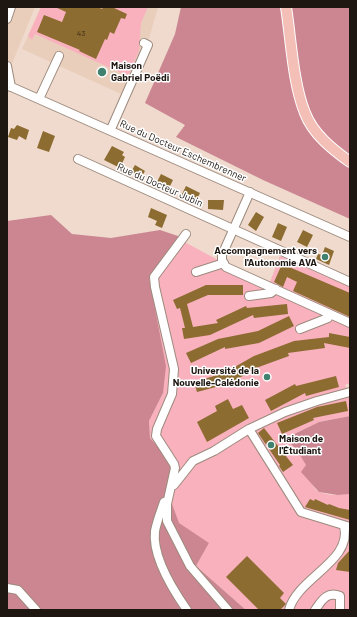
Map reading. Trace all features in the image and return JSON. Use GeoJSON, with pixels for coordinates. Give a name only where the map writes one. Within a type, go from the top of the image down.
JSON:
{"type":"FeatureCollection","features":[{"type":"Feature","properties":{"kind":"main road"},"geometry":{"type":"LineString","coordinates":[[286,7],[296,80],[305,113],[324,141],[350,162]]}},
{"type":"Feature","properties":{"kind":"street"},"geometry":{"type":"LineString","coordinates":[[7,19],[11,7]]}},
{"type":"Feature","properties":{"kind":"street"},"geometry":{"type":"LineString","coordinates":[[111,129],[148,45],[144,43]]}},
{"type":"Feature","properties":{"kind":"street"},"geometry":{"type":"LineString","coordinates":[[39,98],[59,56]]}},
{"type":"Feature","properties":{"kind":"street"},"geometry":{"type":"LineString","coordinates":[[7,66],[9,86]]}},
{"type":"Feature","properties":{"kind":"street","name":"Rue du Docteur Eschembrenner"},"geometry":{"type":"LineString","coordinates":[[9,86],[111,129],[350,237]]}},
{"type":"Feature","properties":{"kind":"street","name":"Rue du Docteur Jubin"},"geometry":{"type":"LineString","coordinates":[[78,159],[350,282]]}},
{"type":"Feature","properties":{"kind":"street"},"geometry":{"type":"LineString","coordinates":[[250,192],[222,255],[226,266],[350,323]]}},
{"type":"Feature","properties":{"kind":"street"},"geometry":{"type":"LineString","coordinates":[[186,234],[157,273],[154,282],[174,369],[172,394],[156,432],[158,440],[174,464],[175,473],[166,512],[167,521],[190,566],[228,610]]}},
{"type":"Feature","properties":{"kind":"street"},"geometry":{"type":"LineString","coordinates":[[196,272],[224,263]]}},
{"type":"Feature","properties":{"kind":"street"},"geometry":{"type":"LineString","coordinates":[[249,296],[272,293],[276,289]]}},
{"type":"Feature","properties":{"kind":"street"},"geometry":{"type":"LineString","coordinates":[[300,329],[328,318],[330,314]]}},
{"type":"Feature","properties":{"kind":"street"},"geometry":{"type":"LineString","coordinates":[[187,610],[173,590],[157,553],[155,532],[164,502],[170,490],[194,461],[214,451],[249,429],[286,412],[317,401],[350,392]]}},
{"type":"Feature","properties":{"kind":"street"},"geometry":{"type":"LineString","coordinates":[[249,429],[301,512],[347,526],[345,541],[338,552],[306,585],[296,598],[290,610]]}},
{"type":"Feature","properties":{"kind":"street"},"geometry":{"type":"LineString","coordinates":[[7,588],[18,590],[36,610]]}},
{"type":"Feature","properties":{"kind":"street"},"geometry":{"type":"LineString","coordinates":[[315,610],[325,596],[334,594],[340,596],[340,610]]}},
{"type":"Feature","properties":{"kind":"shaded area"},"geometry":{"type":"Polygon","coordinates":[[[7,7],[35,7],[7,76],[7,7]]]}},
{"type":"Feature","properties":{"kind":"shaded area","name":"Maison Gabriel Poëdi"},"geometry":{"type":"Polygon","coordinates":[[[41,7],[158,7],[148,42],[121,94],[22,49],[41,7]]]}},
{"type":"Feature","properties":{"kind":"shaded area","name":"Maison Gabriel Poëdi"},"geometry":{"type":"Polygon","coordinates":[[[41,7],[148,7],[141,23],[139,51],[128,76],[35,34],[32,40],[28,36],[41,7]]]}},
{"type":"Feature","properties":{"kind":"shaded area"},"geometry":{"type":"Polygon","coordinates":[[[181,7],[350,7],[350,219],[263,180],[176,137],[185,125],[145,103],[175,34],[181,7]]]}},
{"type":"Feature","properties":{"kind":"shaded area"},"geometry":{"type":"Polygon","coordinates":[[[51,215],[72,234],[111,238],[160,230],[181,237],[149,278],[166,366],[163,393],[149,421],[150,438],[173,463],[171,501],[179,523],[209,543],[196,566],[246,610],[7,610],[7,221],[51,215]]]}},
{"type":"Feature","properties":{"kind":"shaded area","name":"Université de la Nouvelle-Calédonie"},"geometry":{"type":"Polygon","coordinates":[[[179,239],[268,287],[280,256],[350,287],[350,383],[345,385],[350,395],[350,416],[319,422],[286,438],[298,451],[305,462],[312,483],[317,490],[330,495],[350,494],[350,610],[246,610],[196,566],[209,543],[179,524],[171,501],[173,463],[150,438],[149,421],[163,393],[149,278],[179,239]]]}},
{"type":"Feature","properties":{"kind":"shaded area"},"geometry":{"type":"Polygon","coordinates":[[[350,416],[350,494],[338,495],[319,492],[301,472],[306,465],[298,452],[286,438],[319,422],[350,416]]]}},
{"type":"Feature","properties":{"kind":"building"},"geometry":{"type":"Polygon","coordinates":[[[55,7],[98,7],[102,9],[103,7],[112,7],[127,14],[125,19],[121,18],[114,34],[110,32],[107,40],[105,39],[96,59],[79,51],[80,50],[37,32],[44,15],[62,22],[66,12],[55,7]]]}},
{"type":"Feature","properties":{"kind":"building"},"geometry":{"type":"Polygon","coordinates":[[[17,125],[29,130],[26,140],[19,136],[17,140],[8,137],[11,128],[14,129],[17,125]]]}},
{"type":"Feature","properties":{"kind":"building"},"geometry":{"type":"Polygon","coordinates":[[[43,131],[55,136],[49,152],[37,148],[43,131]]]}},
{"type":"Feature","properties":{"kind":"building"},"geometry":{"type":"Polygon","coordinates":[[[112,146],[124,152],[122,155],[125,157],[120,168],[104,160],[112,146]]]}},
{"type":"Feature","properties":{"kind":"building"},"geometry":{"type":"Polygon","coordinates":[[[135,165],[145,171],[141,178],[131,172],[135,165]]]}},
{"type":"Feature","properties":{"kind":"building"},"geometry":{"type":"Polygon","coordinates":[[[161,174],[173,180],[169,188],[157,182],[161,174]]]}},
{"type":"Feature","properties":{"kind":"building"},"geometry":{"type":"Polygon","coordinates":[[[186,186],[200,193],[195,203],[181,196],[186,186]]]}},
{"type":"Feature","properties":{"kind":"building"},"geometry":{"type":"Polygon","coordinates":[[[208,200],[224,200],[223,210],[208,209],[208,200]]]}},
{"type":"Feature","properties":{"kind":"building"},"geometry":{"type":"Polygon","coordinates":[[[151,208],[167,215],[162,228],[155,225],[157,221],[148,217],[151,208]]]}},
{"type":"Feature","properties":{"kind":"building"},"geometry":{"type":"Polygon","coordinates":[[[256,212],[264,217],[256,231],[248,225],[256,212]]]}},
{"type":"Feature","properties":{"kind":"building"},"geometry":{"type":"Polygon","coordinates":[[[278,223],[287,227],[281,241],[272,237],[278,223]]]}},
{"type":"Feature","properties":{"kind":"building"},"geometry":{"type":"Polygon","coordinates":[[[303,230],[313,235],[307,247],[297,242],[303,230]]]}},
{"type":"Feature","properties":{"kind":"building","name":"Accompagnement vers l'Autonomie AVA"},"geometry":{"type":"Polygon","coordinates":[[[325,247],[334,251],[329,265],[316,259],[318,254],[322,255],[325,247]]]}},
{"type":"Feature","properties":{"kind":"building"},"geometry":{"type":"Polygon","coordinates":[[[282,264],[350,293],[350,317],[293,291],[297,282],[287,277],[283,287],[274,282],[282,264]]]}},
{"type":"Feature","properties":{"kind":"building"},"geometry":{"type":"Polygon","coordinates":[[[206,285],[243,285],[243,295],[208,295],[187,304],[193,327],[218,323],[216,320],[246,306],[247,308],[287,304],[288,314],[254,318],[253,315],[210,335],[184,339],[182,328],[185,328],[180,308],[177,309],[173,300],[206,285]]]}},
{"type":"Feature","properties":{"kind":"building"},"geometry":{"type":"Polygon","coordinates":[[[289,316],[294,326],[259,343],[225,349],[225,347],[191,363],[186,353],[218,339],[258,331],[289,316]]]}},
{"type":"Feature","properties":{"kind":"building"},"geometry":{"type":"Polygon","coordinates":[[[329,333],[350,337],[350,348],[324,343],[325,348],[288,353],[289,356],[256,368],[231,383],[197,392],[194,382],[224,373],[254,356],[294,341],[329,337],[329,333]]]}},
{"type":"Feature","properties":{"kind":"building"},"geometry":{"type":"Polygon","coordinates":[[[336,376],[339,387],[306,396],[305,393],[271,411],[265,400],[295,384],[296,386],[336,376]]]}},
{"type":"Feature","properties":{"kind":"building"},"geometry":{"type":"Polygon","coordinates":[[[228,399],[233,409],[242,405],[249,418],[207,442],[197,422],[217,411],[215,406],[228,399]]]}},
{"type":"Feature","properties":{"kind":"building"},"geometry":{"type":"Polygon","coordinates":[[[346,401],[348,411],[313,418],[314,420],[282,434],[277,423],[317,407],[346,401]]]}},
{"type":"Feature","properties":{"kind":"building","name":"Maison de l'Étudiant"},"geometry":{"type":"Polygon","coordinates":[[[264,428],[293,465],[283,472],[279,466],[280,465],[258,433],[264,428]]]}},
{"type":"Feature","properties":{"kind":"building"},"geometry":{"type":"Polygon","coordinates":[[[310,499],[314,501],[315,499],[328,505],[350,510],[350,520],[305,507],[310,499]]]}},
{"type":"Feature","properties":{"kind":"building"},"geometry":{"type":"Polygon","coordinates":[[[350,550],[350,572],[336,570],[338,563],[350,550]]]}},
{"type":"Feature","properties":{"kind":"building"},"geometry":{"type":"Polygon","coordinates":[[[247,556],[284,593],[280,598],[286,604],[280,610],[259,610],[226,577],[247,556]]]}},
{"type":"Feature","properties":{"kind":"place","name":"Maison Gabriel Poëdi"},"geometry":{"type":"Point","coordinates":[102,72]}},
{"type":"Feature","properties":{"kind":"place","name":"Accompagnement vers l'Autonomie AVA"},"geometry":{"type":"Point","coordinates":[325,257]}},
{"type":"Feature","properties":{"kind":"place","name":"Université de la Nouvelle-Calédonie"},"geometry":{"type":"Point","coordinates":[267,377]}},
{"type":"Feature","properties":{"kind":"place","name":"Maison de l'Étudiant"},"geometry":{"type":"Point","coordinates":[271,445]}}]}
